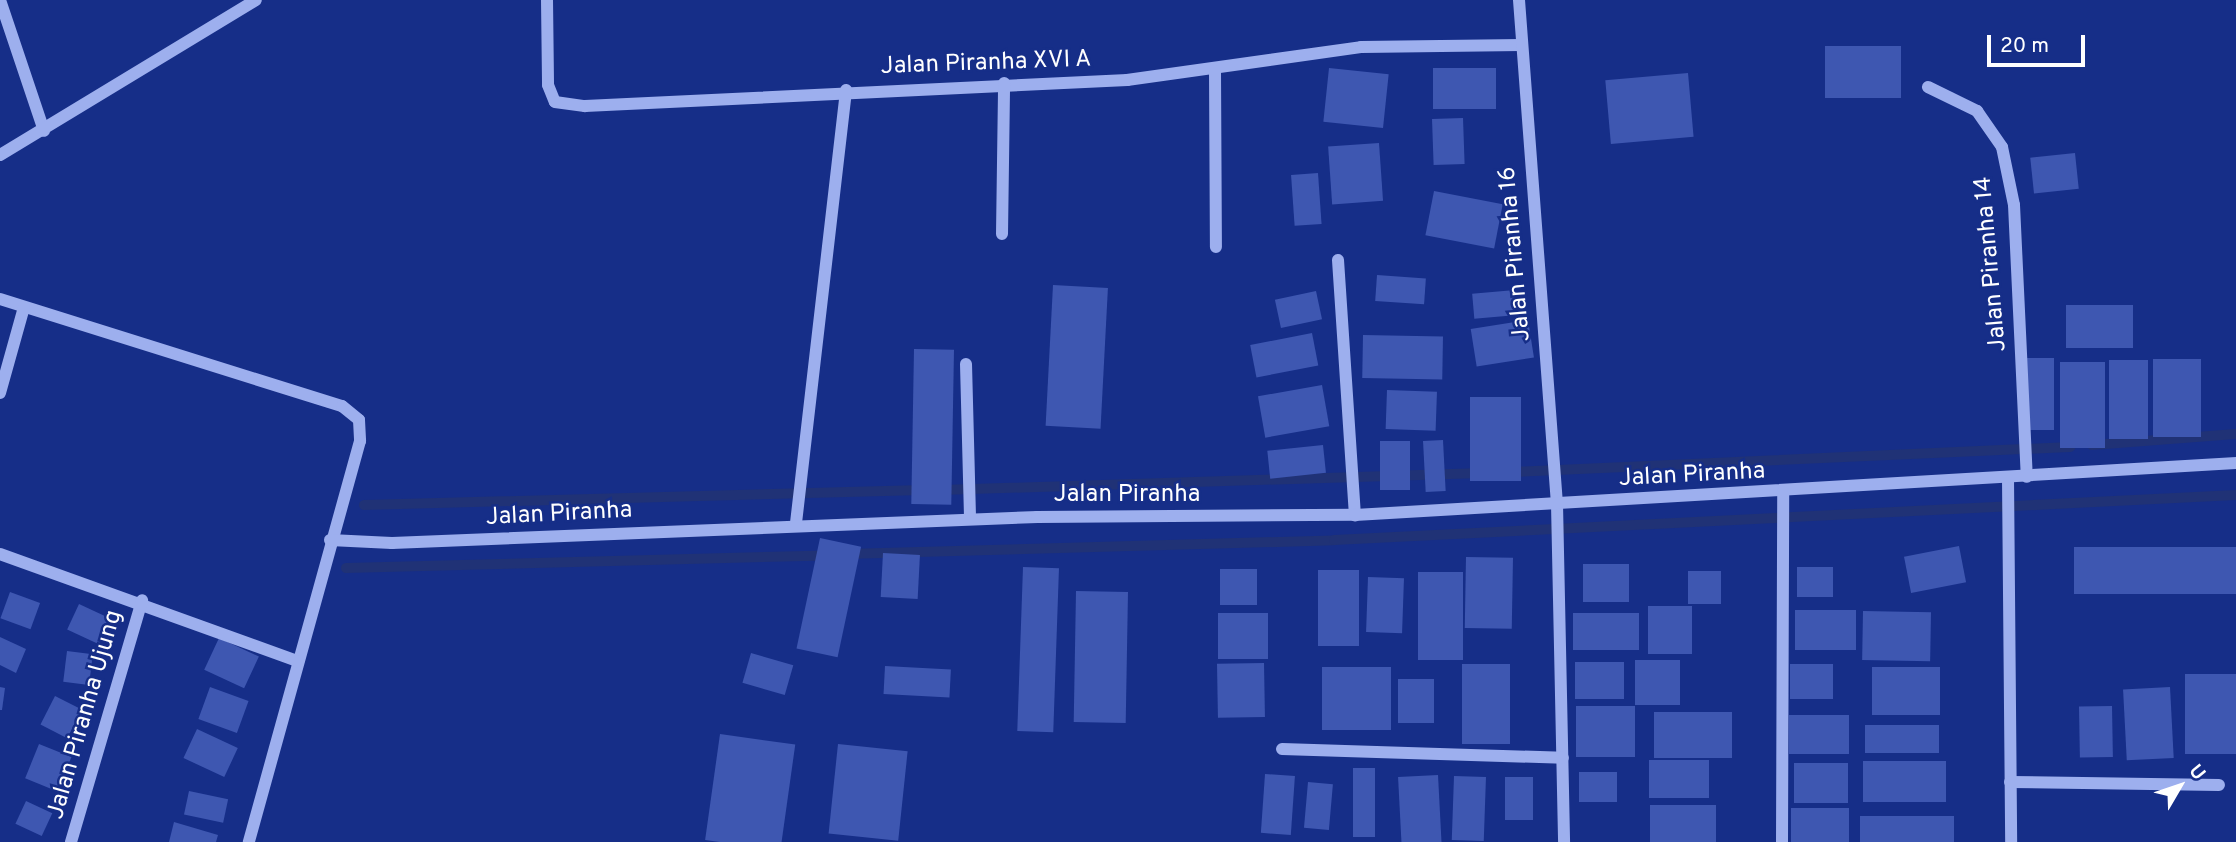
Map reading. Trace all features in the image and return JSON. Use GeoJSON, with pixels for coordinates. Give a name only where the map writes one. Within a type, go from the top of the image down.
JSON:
{"type":"FeatureCollection","features":[{"type":"Feature","properties":{"kind":"street"},"geometry":{"type":"LineString","coordinates":[[0,0],[44,131]]}},
{"type":"Feature","properties":{"kind":"street"},"geometry":{"type":"LineString","coordinates":[[0,155],[44,131],[256,0]]}},
{"type":"Feature","properties":{"kind":"street","name":"Jalan Piranha XVI A"},"geometry":{"type":"LineString","coordinates":[[547,0],[548,85],[555,102],[1215,71],[1361,47],[1521,44]]}},
{"type":"Feature","properties":{"kind":"street","name":"Jalan Piranha 16"},"geometry":{"type":"LineString","coordinates":[[1519,0],[1557,504],[1564,842]]}},
{"type":"Feature","properties":{"kind":"street"},"geometry":{"type":"LineString","coordinates":[[1215,71],[1216,247]]}},
{"type":"Feature","properties":{"kind":"street"},"geometry":{"type":"LineString","coordinates":[[1002,234],[1004,83]]}},
{"type":"Feature","properties":{"kind":"street","name":"Jalan Piranha 14"},"geometry":{"type":"LineString","coordinates":[[1928,87],[1977,111],[2002,147],[2014,205],[2027,477]]}},
{"type":"Feature","properties":{"kind":"street"},"geometry":{"type":"LineString","coordinates":[[796,523],[846,90]]}},
{"type":"Feature","properties":{"kind":"street"},"geometry":{"type":"LineString","coordinates":[[1338,260],[1355,516]]}},
{"type":"Feature","properties":{"kind":"street"},"geometry":{"type":"LineString","coordinates":[[0,299],[342,405],[359,420],[360,441],[330,540],[249,842]]}},
{"type":"Feature","properties":{"kind":"street"},"geometry":{"type":"LineString","coordinates":[[0,393],[24,307]]}},
{"type":"Feature","properties":{"kind":"street"},"geometry":{"type":"LineString","coordinates":[[966,364],[970,519]]}},
{"type":"Feature","properties":{"kind":"street","name":"Jalan Piranha"},"geometry":{"type":"LineString","coordinates":[[330,540],[392,543],[796,523],[1355,516],[2236,463]]}},
{"type":"Feature","properties":{"kind":"street"},"geometry":{"type":"LineString","coordinates":[[2008,478],[2011,842]]}},
{"type":"Feature","properties":{"kind":"street"},"geometry":{"type":"LineString","coordinates":[[1782,842],[1783,492]]}},
{"type":"Feature","properties":{"kind":"street"},"geometry":{"type":"LineString","coordinates":[[0,554],[142,600],[298,661]]}},
{"type":"Feature","properties":{"kind":"street","name":"Jalan Piranha Ujung"},"geometry":{"type":"LineString","coordinates":[[71,842],[142,600]]}},
{"type":"Feature","properties":{"kind":"street"},"geometry":{"type":"LineString","coordinates":[[1282,749],[1563,758]]}},
{"type":"Feature","properties":{"kind":"street"},"geometry":{"type":"LineString","coordinates":[[2010,782],[2219,785]]}},
{"type":"Feature","properties":{"kind":"building"},"geometry":{"type":"Polygon","coordinates":[[[1825,46],[1901,46],[1901,98],[1825,98],[1825,46]]]}},
{"type":"Feature","properties":{"kind":"building"},"geometry":{"type":"Polygon","coordinates":[[[1329,68],[1389,74],[1383,128],[1323,122],[1329,68]]]}},
{"type":"Feature","properties":{"kind":"building"},"geometry":{"type":"Polygon","coordinates":[[[1433,68],[1496,68],[1496,109],[1433,109],[1433,68]]]}},
{"type":"Feature","properties":{"kind":"building"},"geometry":{"type":"Polygon","coordinates":[[[1688,73],[1694,137],[1611,144],[1605,80],[1688,73]]]}},
{"type":"Feature","properties":{"kind":"building"},"geometry":{"type":"Polygon","coordinates":[[[1463,118],[1465,164],[1434,165],[1432,119],[1463,118]]]}},
{"type":"Feature","properties":{"kind":"building"},"geometry":{"type":"Polygon","coordinates":[[[1379,143],[1383,201],[1332,204],[1328,147],[1379,143]]]}},
{"type":"Feature","properties":{"kind":"building"},"geometry":{"type":"Polygon","coordinates":[[[2075,153],[2079,189],[2034,194],[2030,158],[2075,153]]]}},
{"type":"Feature","properties":{"kind":"building"},"geometry":{"type":"Polygon","coordinates":[[[1318,173],[1322,224],[1295,226],[1291,175],[1318,173]]]}},
{"type":"Feature","properties":{"kind":"building"},"geometry":{"type":"Polygon","coordinates":[[[1434,191],[1503,204],[1494,249],[1425,235],[1434,191]]]}},
{"type":"Feature","properties":{"kind":"building"},"geometry":{"type":"Polygon","coordinates":[[[1377,275],[1426,278],[1424,304],[1375,301],[1377,275]]]}},
{"type":"Feature","properties":{"kind":"building"},"geometry":{"type":"Polygon","coordinates":[[[1053,285],[1108,288],[1101,429],[1046,426],[1053,285]]]}},
{"type":"Feature","properties":{"kind":"building"},"geometry":{"type":"Polygon","coordinates":[[[1515,290],[1517,315],[1474,319],[1472,294],[1515,290]]]}},
{"type":"Feature","properties":{"kind":"building"},"geometry":{"type":"Polygon","coordinates":[[[1316,291],[1322,319],[1281,328],[1275,300],[1316,291]]]}},
{"type":"Feature","properties":{"kind":"building"},"geometry":{"type":"Polygon","coordinates":[[[2066,305],[2133,305],[2133,348],[2066,348],[2066,305]]]}},
{"type":"Feature","properties":{"kind":"building"},"geometry":{"type":"Polygon","coordinates":[[[1528,320],[1534,358],[1477,367],[1471,329],[1528,320]]]}},
{"type":"Feature","properties":{"kind":"building"},"geometry":{"type":"Polygon","coordinates":[[[1312,333],[1318,365],[1256,377],[1250,345],[1312,333]]]}},
{"type":"Feature","properties":{"kind":"building"},"geometry":{"type":"Polygon","coordinates":[[[1363,335],[1443,336],[1442,379],[1362,378],[1363,335]]]}},
{"type":"Feature","properties":{"kind":"building"},"geometry":{"type":"Polygon","coordinates":[[[914,349],[954,350],[951,505],[911,504],[914,349]]]}},
{"type":"Feature","properties":{"kind":"building"},"geometry":{"type":"Polygon","coordinates":[[[2026,358],[2054,358],[2054,430],[2026,430],[2026,358]]]}},
{"type":"Feature","properties":{"kind":"building"},"geometry":{"type":"Polygon","coordinates":[[[2153,359],[2201,359],[2201,437],[2153,437],[2153,359]]]}},
{"type":"Feature","properties":{"kind":"building"},"geometry":{"type":"Polygon","coordinates":[[[2109,360],[2148,360],[2148,439],[2109,439],[2109,360]]]}},
{"type":"Feature","properties":{"kind":"building"},"geometry":{"type":"Polygon","coordinates":[[[2060,362],[2105,362],[2105,448],[2060,448],[2060,362]]]}},
{"type":"Feature","properties":{"kind":"building"},"geometry":{"type":"Polygon","coordinates":[[[1322,385],[1329,426],[1265,438],[1258,396],[1322,385]]]}},
{"type":"Feature","properties":{"kind":"building"},"geometry":{"type":"Polygon","coordinates":[[[1387,390],[1437,392],[1436,431],[1386,429],[1387,390]]]}},
{"type":"Feature","properties":{"kind":"building"},"geometry":{"type":"Polygon","coordinates":[[[1470,397],[1521,397],[1521,481],[1470,481],[1470,397]]]}},
{"type":"Feature","properties":{"kind":"building"},"geometry":{"type":"Polygon","coordinates":[[[1443,440],[1446,491],[1426,492],[1423,441],[1443,440]]]}},
{"type":"Feature","properties":{"kind":"building"},"geometry":{"type":"Polygon","coordinates":[[[1380,441],[1410,441],[1410,490],[1380,490],[1380,441]]]}},
{"type":"Feature","properties":{"kind":"building"},"geometry":{"type":"Polygon","coordinates":[[[1323,445],[1326,473],[1270,479],[1267,451],[1323,445]]]}},
{"type":"Feature","properties":{"kind":"building"},"geometry":{"type":"Polygon","coordinates":[[[820,538],[861,547],[838,657],[797,649],[820,538]]]}},
{"type":"Feature","properties":{"kind":"building"},"geometry":{"type":"Polygon","coordinates":[[[1959,546],[1966,582],[1911,593],[1904,557],[1959,546]]]}},
{"type":"Feature","properties":{"kind":"building"},"geometry":{"type":"Polygon","coordinates":[[[2074,547],[2236,547],[2236,594],[2074,594],[2074,547]]]}},
{"type":"Feature","properties":{"kind":"building"},"geometry":{"type":"Polygon","coordinates":[[[883,553],[920,555],[918,599],[881,597],[883,553]]]}},
{"type":"Feature","properties":{"kind":"building"},"geometry":{"type":"Polygon","coordinates":[[[1466,557],[1513,558],[1512,629],[1465,628],[1466,557]]]}},
{"type":"Feature","properties":{"kind":"building"},"geometry":{"type":"Polygon","coordinates":[[[1583,564],[1629,564],[1629,602],[1583,602],[1583,564]]]}},
{"type":"Feature","properties":{"kind":"building"},"geometry":{"type":"Polygon","coordinates":[[[1023,567],[1059,568],[1053,732],[1017,731],[1023,567]]]}},
{"type":"Feature","properties":{"kind":"building"},"geometry":{"type":"Polygon","coordinates":[[[1797,567],[1833,567],[1833,597],[1797,597],[1797,567]]]}},
{"type":"Feature","properties":{"kind":"building"},"geometry":{"type":"Polygon","coordinates":[[[1220,569],[1257,569],[1257,605],[1220,605],[1220,569]]]}},
{"type":"Feature","properties":{"kind":"building"},"geometry":{"type":"Polygon","coordinates":[[[1318,570],[1359,570],[1359,646],[1318,646],[1318,570]]]}},
{"type":"Feature","properties":{"kind":"building"},"geometry":{"type":"Polygon","coordinates":[[[1688,571],[1721,571],[1721,604],[1688,604],[1688,571]]]}},
{"type":"Feature","properties":{"kind":"building"},"geometry":{"type":"Polygon","coordinates":[[[1418,572],[1463,572],[1463,660],[1418,660],[1418,572]]]}},
{"type":"Feature","properties":{"kind":"building"},"geometry":{"type":"Polygon","coordinates":[[[1368,577],[1404,578],[1402,633],[1366,632],[1368,577]]]}},
{"type":"Feature","properties":{"kind":"building"},"geometry":{"type":"Polygon","coordinates":[[[1076,591],[1128,592],[1126,723],[1074,722],[1076,591]]]}},
{"type":"Feature","properties":{"kind":"building"},"geometry":{"type":"Polygon","coordinates":[[[10,592],[40,603],[30,629],[0,618],[10,592]]]}},
{"type":"Feature","properties":{"kind":"building"},"geometry":{"type":"Polygon","coordinates":[[[79,604],[111,619],[99,644],[67,629],[79,604]]]}},
{"type":"Feature","properties":{"kind":"building"},"geometry":{"type":"Polygon","coordinates":[[[1648,606],[1692,606],[1692,654],[1648,654],[1648,606]]]}},
{"type":"Feature","properties":{"kind":"building"},"geometry":{"type":"Polygon","coordinates":[[[1795,610],[1856,610],[1856,650],[1795,650],[1795,610]]]}},
{"type":"Feature","properties":{"kind":"building"},"geometry":{"type":"Polygon","coordinates":[[[1863,611],[1931,612],[1930,661],[1862,660],[1863,611]]]}},
{"type":"Feature","properties":{"kind":"building"},"geometry":{"type":"Polygon","coordinates":[[[1218,613],[1268,613],[1268,659],[1218,659],[1218,613]]]}},
{"type":"Feature","properties":{"kind":"building"},"geometry":{"type":"Polygon","coordinates":[[[1573,613],[1639,613],[1639,650],[1573,650],[1573,613]]]}},
{"type":"Feature","properties":{"kind":"building"},"geometry":{"type":"Polygon","coordinates":[[[0,637],[26,649],[16,673],[0,665],[0,637]]]}},
{"type":"Feature","properties":{"kind":"building"},"geometry":{"type":"Polygon","coordinates":[[[219,638],[259,657],[244,688],[204,670],[219,638]]]}},
{"type":"Feature","properties":{"kind":"building"},"geometry":{"type":"Polygon","coordinates":[[[67,651],[93,654],[89,685],[63,682],[67,651]]]}},
{"type":"Feature","properties":{"kind":"building"},"geometry":{"type":"Polygon","coordinates":[[[751,653],[793,665],[785,695],[742,683],[751,653]]]}},
{"type":"Feature","properties":{"kind":"building"},"geometry":{"type":"Polygon","coordinates":[[[1635,660],[1680,660],[1680,705],[1635,705],[1635,660]]]}},
{"type":"Feature","properties":{"kind":"building"},"geometry":{"type":"Polygon","coordinates":[[[1575,662],[1624,662],[1624,699],[1575,699],[1575,662]]]}},
{"type":"Feature","properties":{"kind":"building"},"geometry":{"type":"Polygon","coordinates":[[[1264,663],[1265,717],[1218,718],[1217,664],[1264,663]]]}},
{"type":"Feature","properties":{"kind":"building"},"geometry":{"type":"Polygon","coordinates":[[[1462,664],[1510,664],[1510,744],[1462,744],[1462,664]]]}},
{"type":"Feature","properties":{"kind":"building"},"geometry":{"type":"Polygon","coordinates":[[[1790,664],[1833,664],[1833,699],[1790,699],[1790,664]]]}},
{"type":"Feature","properties":{"kind":"building"},"geometry":{"type":"Polygon","coordinates":[[[885,666],[951,669],[949,697],[884,694],[885,666]]]}},
{"type":"Feature","properties":{"kind":"building"},"geometry":{"type":"Polygon","coordinates":[[[1322,667],[1391,667],[1391,730],[1322,730],[1322,667]]]}},
{"type":"Feature","properties":{"kind":"building"},"geometry":{"type":"Polygon","coordinates":[[[1872,667],[1940,667],[1940,715],[1872,715],[1872,667]]]}},
{"type":"Feature","properties":{"kind":"building"},"geometry":{"type":"Polygon","coordinates":[[[2185,674],[2236,674],[2236,754],[2185,754],[2185,674]]]}},
{"type":"Feature","properties":{"kind":"building"},"geometry":{"type":"Polygon","coordinates":[[[1398,679],[1434,679],[1434,723],[1398,723],[1398,679]]]}},
{"type":"Feature","properties":{"kind":"building"},"geometry":{"type":"Polygon","coordinates":[[[0,687],[5,688],[2,710],[0,710],[0,687]]]}},
{"type":"Feature","properties":{"kind":"building"},"geometry":{"type":"Polygon","coordinates":[[[210,687],[249,701],[237,733],[198,719],[210,687]]]}},
{"type":"Feature","properties":{"kind":"building"},"geometry":{"type":"Polygon","coordinates":[[[2170,687],[2174,758],[2127,760],[2123,689],[2170,687]]]}},
{"type":"Feature","properties":{"kind":"building"},"geometry":{"type":"Polygon","coordinates":[[[55,696],[82,710],[67,738],[40,725],[55,696]]]}},
{"type":"Feature","properties":{"kind":"building"},"geometry":{"type":"Polygon","coordinates":[[[1576,706],[1635,706],[1635,757],[1576,757],[1576,706]]]}},
{"type":"Feature","properties":{"kind":"building"},"geometry":{"type":"Polygon","coordinates":[[[2112,706],[2113,757],[2080,758],[2079,707],[2112,706]]]}},
{"type":"Feature","properties":{"kind":"building"},"geometry":{"type":"Polygon","coordinates":[[[1654,712],[1732,712],[1732,758],[1654,758],[1654,712]]]}},
{"type":"Feature","properties":{"kind":"building"},"geometry":{"type":"Polygon","coordinates":[[[1789,715],[1849,715],[1849,754],[1789,754],[1789,715]]]}},
{"type":"Feature","properties":{"kind":"building"},"geometry":{"type":"Polygon","coordinates":[[[1865,725],[1939,725],[1939,753],[1865,753],[1865,725]]]}},
{"type":"Feature","properties":{"kind":"building"},"geometry":{"type":"Polygon","coordinates":[[[197,729],[238,748],[224,777],[183,758],[197,729]]]}},
{"type":"Feature","properties":{"kind":"building"},"geometry":{"type":"Polygon","coordinates":[[[720,734],[795,745],[782,842],[705,840],[720,734]]]}},
{"type":"Feature","properties":{"kind":"building"},"geometry":{"type":"Polygon","coordinates":[[[39,744],[71,757],[58,791],[25,778],[39,744]]]}},
{"type":"Feature","properties":{"kind":"building"},"geometry":{"type":"Polygon","coordinates":[[[838,744],[908,751],[898,841],[829,834],[838,744]]]}},
{"type":"Feature","properties":{"kind":"building"},"geometry":{"type":"Polygon","coordinates":[[[1649,760],[1709,760],[1709,798],[1649,798],[1649,760]]]}},
{"type":"Feature","properties":{"kind":"building"},"geometry":{"type":"Polygon","coordinates":[[[1863,761],[1946,761],[1946,802],[1863,802],[1863,761]]]}},
{"type":"Feature","properties":{"kind":"building"},"geometry":{"type":"Polygon","coordinates":[[[1794,763],[1848,763],[1848,803],[1794,803],[1794,763]]]}},
{"type":"Feature","properties":{"kind":"building"},"geometry":{"type":"Polygon","coordinates":[[[1353,768],[1375,768],[1375,837],[1353,837],[1353,768]]]}},
{"type":"Feature","properties":{"kind":"building"},"geometry":{"type":"Polygon","coordinates":[[[1579,772],[1617,772],[1617,802],[1579,802],[1579,772]]]}},
{"type":"Feature","properties":{"kind":"building"},"geometry":{"type":"Polygon","coordinates":[[[1265,774],[1295,776],[1291,835],[1261,833],[1265,774]]]}},
{"type":"Feature","properties":{"kind":"building"},"geometry":{"type":"Polygon","coordinates":[[[1438,775],[1442,842],[1401,842],[1398,777],[1438,775]]]}},
{"type":"Feature","properties":{"kind":"building"},"geometry":{"type":"Polygon","coordinates":[[[1454,776],[1486,777],[1484,841],[1452,840],[1454,776]]]}},
{"type":"Feature","properties":{"kind":"building"},"geometry":{"type":"Polygon","coordinates":[[[1505,777],[1533,777],[1533,820],[1505,820],[1505,777]]]}},
{"type":"Feature","properties":{"kind":"building"},"geometry":{"type":"Polygon","coordinates":[[[1308,782],[1333,784],[1329,830],[1304,828],[1308,782]]]}},
{"type":"Feature","properties":{"kind":"building"},"geometry":{"type":"Polygon","coordinates":[[[189,791],[228,799],[223,823],[184,814],[189,791]]]}},
{"type":"Feature","properties":{"kind":"building"},"geometry":{"type":"Polygon","coordinates":[[[26,801],[52,813],[42,836],[15,824],[26,801]]]}},
{"type":"Feature","properties":{"kind":"building"},"geometry":{"type":"Polygon","coordinates":[[[1650,805],[1716,805],[1716,842],[1650,842],[1650,805]]]}},
{"type":"Feature","properties":{"kind":"building"},"geometry":{"type":"Polygon","coordinates":[[[1791,808],[1849,808],[1849,842],[1791,842],[1791,808]]]}},
{"type":"Feature","properties":{"kind":"building"},"geometry":{"type":"Polygon","coordinates":[[[1860,816],[1954,816],[1954,842],[1860,842],[1860,816]]]}},
{"type":"Feature","properties":{"kind":"building"},"geometry":{"type":"Polygon","coordinates":[[[174,822],[218,835],[216,842],[169,842],[174,822]]]}},
{"type":"Feature","properties":{"kind":"waterway"},"geometry":{"type":"LineString","coordinates":[[2092,445],[2236,434]]}},
{"type":"Feature","properties":{"kind":"waterway"},"geometry":{"type":"LineString","coordinates":[[1512,472],[2070,447]]}},
{"type":"Feature","properties":{"kind":"waterway"},"geometry":{"type":"LineString","coordinates":[[941,490],[1483,473]]}},
{"type":"Feature","properties":{"kind":"waterway"},"geometry":{"type":"LineString","coordinates":[[364,505],[923,490]]}},
{"type":"Feature","properties":{"kind":"waterway"},"geometry":{"type":"LineString","coordinates":[[846,554],[1334,540],[2236,495]]}},
{"type":"Feature","properties":{"kind":"waterway"},"geometry":{"type":"LineString","coordinates":[[346,568],[828,555]]}}]}
